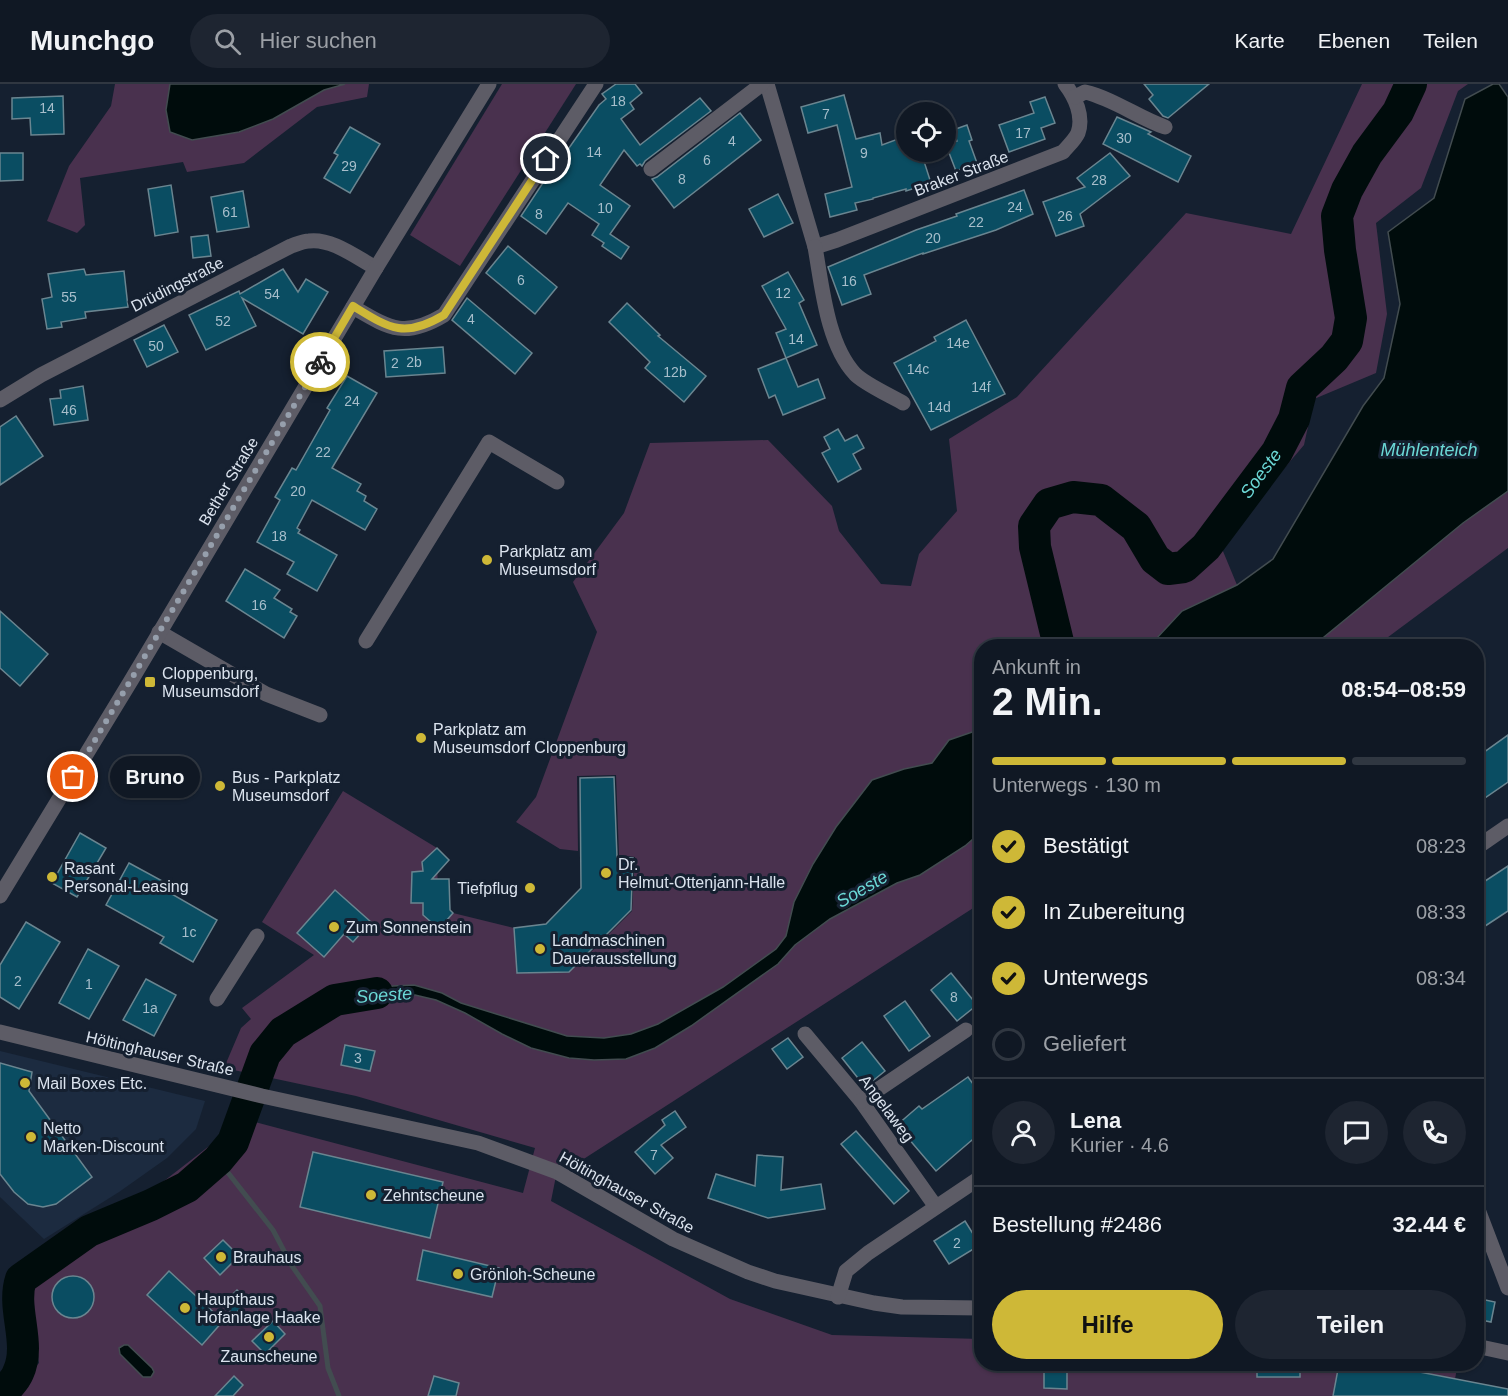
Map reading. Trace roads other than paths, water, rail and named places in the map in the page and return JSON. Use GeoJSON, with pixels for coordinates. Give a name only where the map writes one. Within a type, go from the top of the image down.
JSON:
{"type":"FeatureCollection","features":[{"type":"Feature","properties":{"kind":"street","name":"Bether Straße"},"geometry":{"type":"LineString","coordinates":[[0,896],[353,306],[489,84]]}},
{"type":"Feature","properties":{"kind":"street"},"geometry":{"type":"LineString","coordinates":[[353,306],[386,326],[409,329],[426,325],[444,315],[596,84]]}},
{"type":"Feature","properties":{"kind":"street"},"geometry":{"type":"LineString","coordinates":[[651,169],[762,84]]}},
{"type":"Feature","properties":{"kind":"street"},"geometry":{"type":"LineString","coordinates":[[767,84],[815,247],[824,299],[838,347],[856,375],[903,403]]}},
{"type":"Feature","properties":{"kind":"street","name":"Braker Straße"},"geometry":{"type":"LineString","coordinates":[[815,247],[1063,152],[1078,134],[1079,118],[1075,98],[1065,84]]}},
{"type":"Feature","properties":{"kind":"street"},"geometry":{"type":"LineString","coordinates":[[1075,98],[1085,92],[1101,96],[1145,120],[1165,127]]}},
{"type":"Feature","properties":{"kind":"street","name":"Drüdingstraße"},"geometry":{"type":"LineString","coordinates":[[0,400],[41,375],[291,246],[310,240],[322,241],[376,268]]}},
{"type":"Feature","properties":{"kind":"street"},"geometry":{"type":"LineString","coordinates":[[366,641],[489,442],[557,482]]}},
{"type":"Feature","properties":{"kind":"street"},"geometry":{"type":"LineString","coordinates":[[159,632],[266,694],[320,715]]}},
{"type":"Feature","properties":{"kind":"street"},"geometry":{"type":"LineString","coordinates":[[1484,842],[1508,826]]}},
{"type":"Feature","properties":{"kind":"street"},"geometry":{"type":"LineString","coordinates":[[217,999],[257,936]]}},
{"type":"Feature","properties":{"kind":"street"},"geometry":{"type":"LineString","coordinates":[[861,1101],[966,1030]]}},
{"type":"Feature","properties":{"kind":"street","name":"Höltinghauser Straße"},"geometry":{"type":"LineString","coordinates":[[0,1032],[262,1095],[478,1143],[557,1172],[673,1239],[775,1281],[838,1297],[902,1307],[974,1308]]}},
{"type":"Feature","properties":{"kind":"street","name":"Angelaweg"},"geometry":{"type":"LineString","coordinates":[[805,1034],[861,1101],[936,1207]]}},
{"type":"Feature","properties":{"kind":"street"},"geometry":{"type":"LineString","coordinates":[[838,1297],[846,1270],[974,1183]]}},
{"type":"Feature","properties":{"kind":"street"},"geometry":{"type":"LineString","coordinates":[[1484,1225],[1508,1288]]}},
{"type":"Feature","properties":{"kind":"street"},"geometry":{"type":"LineString","coordinates":[[1484,1348],[1508,1353]]}},
{"type":"Feature","properties":{"kind":"water"},"geometry":{"type":"Polygon","coordinates":[[[170,84],[345,84],[324,90],[273,119],[239,132],[192,140],[170,132],[166,110],[170,84]]]}},
{"type":"Feature","properties":{"kind":"water","name":"Mühlenteich"},"geometry":{"type":"Polygon","coordinates":[[[1493,84],[1499,84],[1508,97],[1508,491],[1463,523],[1322,639],[1156,639],[1182,611],[1237,585],[1273,559],[1363,406],[1384,378],[1400,304],[1388,232],[1434,198],[1465,99],[1493,84]]]}},
{"type":"Feature","properties":{"kind":"water"},"geometry":{"type":"Polygon","coordinates":[[[974,731],[974,838],[920,875],[897,883],[830,919],[795,945],[778,964],[691,1026],[655,1048],[626,1059],[569,1058],[531,1048],[436,1000],[415,995],[385,995],[335,1000],[354,993],[414,985],[442,993],[461,1003],[567,1036],[604,1038],[631,1034],[658,1024],[723,987],[776,949],[786,936],[794,902],[813,864],[836,827],[872,780],[904,769],[932,763],[949,740],[974,731]]]}},
{"type":"Feature","properties":{"kind":"water"},"geometry":{"type":"Polygon","coordinates":[[[128,1345],[152,1368],[154,1372],[151,1377],[143,1377],[120,1354],[119,1348],[128,1345]]]}},
{"type":"Feature","properties":{"kind":"waterway","name":"Soeste"},"geometry":{"type":"LineString","coordinates":[[1057,639],[1035,547],[1034,526],[1049,504],[1073,497],[1101,500],[1136,527],[1155,559],[1168,569],[1184,567],[1206,547],[1277,452],[1294,419],[1302,388],[1334,358],[1347,341],[1351,318],[1337,216],[1347,190],[1367,154],[1398,112],[1411,84]]}},
{"type":"Feature","properties":{"kind":"waterway","name":"Soeste"},"geometry":{"type":"LineString","coordinates":[[0,1395],[15,1379],[22,1362],[18,1302],[21,1279],[89,1231],[187,1187],[218,1160],[233,1142],[265,1054],[283,1032],[335,1000],[377,993]]}},
{"type":"Feature","properties":{"kind":"waterway"},"geometry":{"type":"LineString","coordinates":[[218,1160],[273,1230],[292,1266],[320,1306],[328,1368],[339,1396]]}},
{"type":"Feature","properties":{"kind":"place","name":"Parkplatz am Museumsdorf"},"geometry":{"type":"Point","coordinates":[487,560]}},
{"type":"Feature","properties":{"kind":"place","name":"Cloppenburg, Museumsdorf"},"geometry":{"type":"Point","coordinates":[150,682]}},
{"type":"Feature","properties":{"kind":"place","name":"Parkplatz am Museumsdorf Cloppenburg"},"geometry":{"type":"Point","coordinates":[421,738]}},
{"type":"Feature","properties":{"kind":"place","name":"Bruno"},"geometry":{"type":"Point","coordinates":[73,777]}},
{"type":"Feature","properties":{"kind":"place","name":"Bus - Parkplatz Museumsdorf"},"geometry":{"type":"Point","coordinates":[220,786]}},
{"type":"Feature","properties":{"kind":"place","name":"Dr. Helmut-Ottenjann-Halle"},"geometry":{"type":"Point","coordinates":[606,873]}},
{"type":"Feature","properties":{"kind":"place","name":"Rasant Personal-Leasing"},"geometry":{"type":"Point","coordinates":[52,877]}},
{"type":"Feature","properties":{"kind":"place","name":"Tiefpflug"},"geometry":{"type":"Point","coordinates":[530,888]}},
{"type":"Feature","properties":{"kind":"place","name":"Zum Sonnenstein"},"geometry":{"type":"Point","coordinates":[334,927]}},
{"type":"Feature","properties":{"kind":"place","name":"Landmaschinen Dauerausstellung"},"geometry":{"type":"Point","coordinates":[540,949]}},
{"type":"Feature","properties":{"kind":"place","name":"Mail Boxes Etc."},"geometry":{"type":"Point","coordinates":[25,1083]}},
{"type":"Feature","properties":{"kind":"place","name":"Netto Marken-Discount"},"geometry":{"type":"Point","coordinates":[31,1137]}},
{"type":"Feature","properties":{"kind":"place","name":"Zehntscheune"},"geometry":{"type":"Point","coordinates":[371,1195]}},
{"type":"Feature","properties":{"kind":"place","name":"Brauhaus"},"geometry":{"type":"Point","coordinates":[221,1257]}},
{"type":"Feature","properties":{"kind":"place","name":"Grönloh-Scheune"},"geometry":{"type":"Point","coordinates":[458,1274]}},
{"type":"Feature","properties":{"kind":"place","name":"Haupthaus Hofanlage Haake"},"geometry":{"type":"Point","coordinates":[185,1308]}},
{"type":"Feature","properties":{"kind":"place","name":"Zaunscheune"},"geometry":{"type":"Point","coordinates":[269,1337]}}]}
